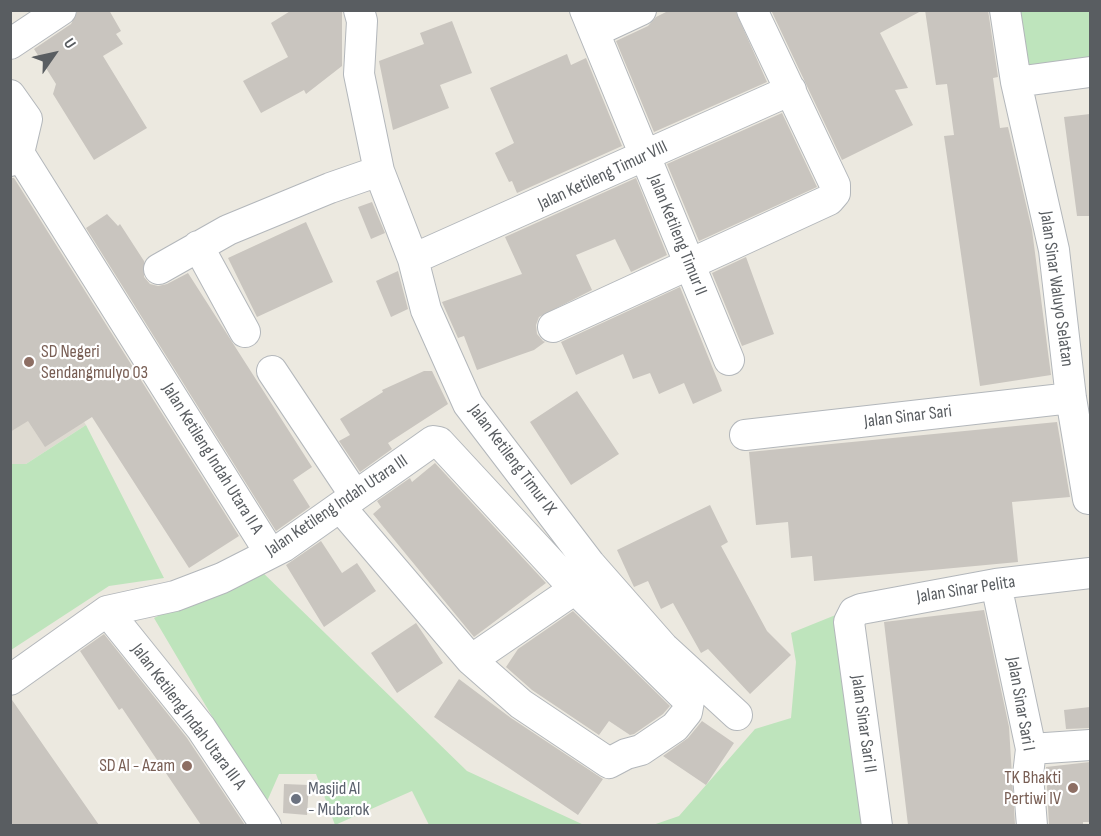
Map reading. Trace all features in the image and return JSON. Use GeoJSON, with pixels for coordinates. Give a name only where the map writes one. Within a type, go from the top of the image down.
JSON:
{"type":"FeatureCollection","features":[{"type":"Feature","properties":{"kind":"street"},"geometry":{"type":"LineString","coordinates":[[10,44],[61,10]]}},
{"type":"Feature","properties":{"kind":"street"},"geometry":{"type":"LineString","coordinates":[[590,21],[641,10]]}},
{"type":"Feature","properties":{"kind":"street"},"geometry":{"type":"LineString","coordinates":[[553,327],[829,200],[835,193],[835,185],[752,10]]}},
{"type":"Feature","properties":{"kind":"street","name":"Jalan Sinar Waluyo Selatan"},"geometry":{"type":"LineString","coordinates":[[1005,10],[1016,82],[1054,250],[1071,398],[1088,499]]}},
{"type":"Feature","properties":{"kind":"street","name":"Jalan Ketileng Timur IX"},"geometry":{"type":"LineString","coordinates":[[369,14],[359,74],[379,171],[413,259],[426,310],[468,405],[590,564],[663,647],[737,715]]}},
{"type":"Feature","properties":{"kind":"street","name":"Jalan Ketileng Timur II"},"geometry":{"type":"LineString","coordinates":[[590,21],[729,360]]}},
{"type":"Feature","properties":{"kind":"street"},"geometry":{"type":"LineString","coordinates":[[1016,82],[1090,72]]}},
{"type":"Feature","properties":{"kind":"street","name":"Jalan Ketileng Timur VIII"},"geometry":{"type":"LineString","coordinates":[[413,259],[791,90]]}},
{"type":"Feature","properties":{"kind":"street"},"geometry":{"type":"LineString","coordinates":[[10,95],[27,118],[15,157]]}},
{"type":"Feature","properties":{"kind":"street","name":"Jalan Ketileng Indah Utara II A"},"geometry":{"type":"LineString","coordinates":[[15,157],[270,553]]}},
{"type":"Feature","properties":{"kind":"street"},"geometry":{"type":"LineString","coordinates":[[159,269],[198,246],[251,220],[379,171]]}},
{"type":"Feature","properties":{"kind":"street"},"geometry":{"type":"LineString","coordinates":[[198,246],[245,332]]}},
{"type":"Feature","properties":{"kind":"street"},"geometry":{"type":"LineString","coordinates":[[272,371],[347,501],[471,660],[521,705],[609,763],[626,754],[641,750],[675,727],[687,712],[689,701],[575,589],[471,660]]}},
{"type":"Feature","properties":{"kind":"street","name":"Jalan Sinar Sari"},"geometry":{"type":"LineString","coordinates":[[745,435],[1071,398]]}},
{"type":"Feature","properties":{"kind":"street","name":"Jalan Ketileng Indah Utara III"},"geometry":{"type":"LineString","coordinates":[[10,680],[107,611],[175,596],[222,578],[270,553],[433,441],[440,442],[575,589]]}},
{"type":"Feature","properties":{"kind":"street","name":"Jalan Sinar Pelita"},"geometry":{"type":"LineString","coordinates":[[849,622],[854,612],[861,609],[996,584],[1090,573]]}},
{"type":"Feature","properties":{"kind":"street","name":"Jalan Sinar Sari I"},"geometry":{"type":"LineString","coordinates":[[996,584],[1031,749],[1028,775],[1032,825]]}},
{"type":"Feature","properties":{"kind":"street","name":"Jalan Ketileng Indah Utara III A"},"geometry":{"type":"LineString","coordinates":[[107,611],[201,728],[266,825]]}},
{"type":"Feature","properties":{"kind":"street","name":"Jalan Sinar Sari II"},"geometry":{"type":"LineString","coordinates":[[849,622],[877,825]]}},
{"type":"Feature","properties":{"kind":"street"},"geometry":{"type":"LineString","coordinates":[[1031,749],[1090,745]]}},
{"type":"Feature","properties":{"kind":"shaded area","name":"SD Negeri Sendangmulyo 03"},"geometry":{"type":"Polygon","coordinates":[[[10,300],[86,425],[26,464],[11,464],[10,300]]]}},
{"type":"Feature","properties":{"kind":"green space"},"geometry":{"type":"Polygon","coordinates":[[[1020,11],[1090,11],[1090,59],[1027,66],[1020,11]]]}},
{"type":"Feature","properties":{"kind":"green space"},"geometry":{"type":"Polygon","coordinates":[[[86,425],[164,578],[109,586],[11,650],[11,464],[26,464],[86,425]]]}},
{"type":"Feature","properties":{"kind":"green space"},"geometry":{"type":"Polygon","coordinates":[[[257,567],[467,771],[584,825],[429,825],[412,791],[335,825],[316,774],[279,774],[265,806],[154,618],[257,567]]]}},
{"type":"Feature","properties":{"kind":"green space"},"geometry":{"type":"Polygon","coordinates":[[[843,612],[868,825],[650,826],[679,816],[755,729],[791,718],[796,662],[791,633],[843,612]]]}},
{"type":"Feature","properties":{"kind":"building"},"geometry":{"type":"Polygon","coordinates":[[[78,10],[109,10],[121,31],[116,34],[123,44],[103,56],[147,128],[94,160],[53,94],[56,84],[34,49],[71,24],[78,10]]]}},
{"type":"Feature","properties":{"kind":"building"},"geometry":{"type":"Polygon","coordinates":[[[292,10],[342,10],[342,66],[306,94],[304,90],[261,113],[243,81],[288,57],[271,23],[292,10]]]}},
{"type":"Feature","properties":{"kind":"building"},"geometry":{"type":"Polygon","coordinates":[[[670,10],[735,10],[767,82],[654,132],[616,41],[648,26],[656,17],[670,10]]]}},
{"type":"Feature","properties":{"kind":"building"},"geometry":{"type":"Polygon","coordinates":[[[771,10],[923,10],[880,33],[908,88],[895,90],[913,125],[842,160],[771,10]]]}},
{"type":"Feature","properties":{"kind":"building"},"geometry":{"type":"Polygon","coordinates":[[[925,10],[988,10],[998,77],[993,78],[1000,128],[1008,127],[1032,230],[1051,375],[980,386],[944,136],[954,135],[947,84],[936,85],[925,10]]]}},
{"type":"Feature","properties":{"kind":"building"},"geometry":{"type":"Polygon","coordinates":[[[452,21],[472,73],[440,85],[449,108],[393,130],[379,61],[424,44],[420,33],[452,21]]]}},
{"type":"Feature","properties":{"kind":"building"},"geometry":{"type":"Polygon","coordinates":[[[567,54],[571,65],[586,58],[622,146],[517,193],[495,153],[514,143],[490,88],[567,54]]]}},
{"type":"Feature","properties":{"kind":"building"},"geometry":{"type":"Polygon","coordinates":[[[782,113],[817,187],[699,241],[667,164],[782,113]]]}},
{"type":"Feature","properties":{"kind":"building"},"geometry":{"type":"Polygon","coordinates":[[[1090,114],[1090,216],[1077,216],[1064,117],[1090,114]]]}},
{"type":"Feature","properties":{"kind":"building"},"geometry":{"type":"Polygon","coordinates":[[[10,178],[14,178],[239,536],[189,568],[92,417],[45,447],[28,421],[10,432],[10,178]]]}},
{"type":"Feature","properties":{"kind":"building"},"geometry":{"type":"Polygon","coordinates":[[[636,178],[667,255],[631,272],[615,239],[576,255],[592,290],[539,317],[536,325],[537,334],[543,341],[550,344],[545,342],[534,350],[477,370],[464,336],[458,338],[442,302],[522,274],[505,237],[636,178]]]}},
{"type":"Feature","properties":{"kind":"building"},"geometry":{"type":"Polygon","coordinates":[[[372,202],[385,233],[371,239],[358,207],[372,202]]]}},
{"type":"Feature","properties":{"kind":"building"},"geometry":{"type":"Polygon","coordinates":[[[107,214],[118,226],[120,224],[144,261],[144,277],[150,284],[158,286],[167,284],[188,273],[312,467],[293,480],[310,507],[276,531],[86,228],[107,214]]]}},
{"type":"Feature","properties":{"kind":"building"},"geometry":{"type":"Polygon","coordinates":[[[306,222],[333,282],[257,317],[228,258],[306,222]]]}},
{"type":"Feature","properties":{"kind":"building"},"geometry":{"type":"Polygon","coordinates":[[[746,257],[774,334],[742,346],[712,273],[746,257]]]}},
{"type":"Feature","properties":{"kind":"building"},"geometry":{"type":"Polygon","coordinates":[[[398,271],[408,309],[391,317],[376,281],[398,271]]]}},
{"type":"Feature","properties":{"kind":"building"},"geometry":{"type":"Polygon","coordinates":[[[680,287],[722,391],[693,404],[684,383],[659,394],[650,373],[633,379],[623,354],[576,375],[561,342],[680,287]]]}},
{"type":"Feature","properties":{"kind":"building"},"geometry":{"type":"Polygon","coordinates":[[[424,371],[432,371],[448,404],[388,443],[392,449],[360,472],[339,441],[350,435],[340,419],[383,392],[382,390],[424,371]]]}},
{"type":"Feature","properties":{"kind":"building"},"geometry":{"type":"Polygon","coordinates":[[[577,391],[619,454],[571,485],[530,422],[577,391]]]}},
{"type":"Feature","properties":{"kind":"building"},"geometry":{"type":"Polygon","coordinates":[[[1057,422],[1070,497],[1012,502],[1018,562],[814,581],[812,556],[791,558],[788,522],[756,525],[749,452],[1057,422]]]}},
{"type":"Feature","properties":{"kind":"building"},"geometry":{"type":"Polygon","coordinates":[[[435,463],[546,583],[474,637],[373,514],[381,507],[377,501],[410,478],[412,482],[435,463]]]}},
{"type":"Feature","properties":{"kind":"building"},"geometry":{"type":"Polygon","coordinates":[[[710,505],[728,542],[721,546],[767,631],[791,655],[750,694],[708,649],[701,653],[673,603],[661,609],[648,581],[634,587],[617,550],[710,505]]]}},
{"type":"Feature","properties":{"kind":"building"},"geometry":{"type":"Polygon","coordinates":[[[321,541],[342,573],[357,563],[376,591],[324,627],[286,565],[321,541]]]}},
{"type":"Feature","properties":{"kind":"building"},"geometry":{"type":"Polygon","coordinates":[[[984,610],[1009,727],[1015,825],[908,825],[884,622],[984,610]]]}},
{"type":"Feature","properties":{"kind":"building"},"geometry":{"type":"Polygon","coordinates":[[[573,611],[670,706],[663,714],[634,734],[630,735],[609,721],[599,735],[532,690],[506,667],[518,649],[573,611]]]}},
{"type":"Feature","properties":{"kind":"building"},"geometry":{"type":"Polygon","coordinates":[[[416,623],[443,663],[397,693],[371,653],[416,623]]]}},
{"type":"Feature","properties":{"kind":"building","name":"SD Al - Azam"},"geometry":{"type":"Polygon","coordinates":[[[104,634],[187,738],[245,825],[201,825],[122,708],[119,710],[80,651],[104,634]]]}},
{"type":"Feature","properties":{"kind":"building"},"geometry":{"type":"Polygon","coordinates":[[[459,679],[511,718],[603,779],[578,815],[434,717],[459,679]]]}},
{"type":"Feature","properties":{"kind":"building"},"geometry":{"type":"Polygon","coordinates":[[[10,697],[46,749],[99,825],[10,825],[10,697]]]}},
{"type":"Feature","properties":{"kind":"building"},"geometry":{"type":"Polygon","coordinates":[[[1090,707],[1090,728],[1066,729],[1064,710],[1090,707]]]}},
{"type":"Feature","properties":{"kind":"building"},"geometry":{"type":"Polygon","coordinates":[[[702,721],[734,743],[706,785],[663,756],[688,738],[702,721]]]}},
{"type":"Feature","properties":{"kind":"building","name":"TK Bhakti Pertiwi IV"},"geometry":{"type":"Polygon","coordinates":[[[1090,762],[1090,822],[1083,822],[1083,825],[1049,825],[1046,767],[1090,762]]]}},
{"type":"Feature","properties":{"kind":"building","name":"Masjid Al - Mubarok"},"geometry":{"type":"Polygon","coordinates":[[[284,784],[309,785],[307,815],[283,813],[284,784]]]}},
{"type":"Feature","properties":{"kind":"place","name":"SD Negeri Sendangmulyo 03"},"geometry":{"type":"Point","coordinates":[29,362]}},
{"type":"Feature","properties":{"kind":"place","name":"SD Al - Azam"},"geometry":{"type":"Point","coordinates":[187,766]}},
{"type":"Feature","properties":{"kind":"place","name":"TK Bhakti Pertiwi IV"},"geometry":{"type":"Point","coordinates":[1073,788]}},
{"type":"Feature","properties":{"kind":"place","name":"Masjid Al - Mubarok"},"geometry":{"type":"Point","coordinates":[296,799]}}]}
